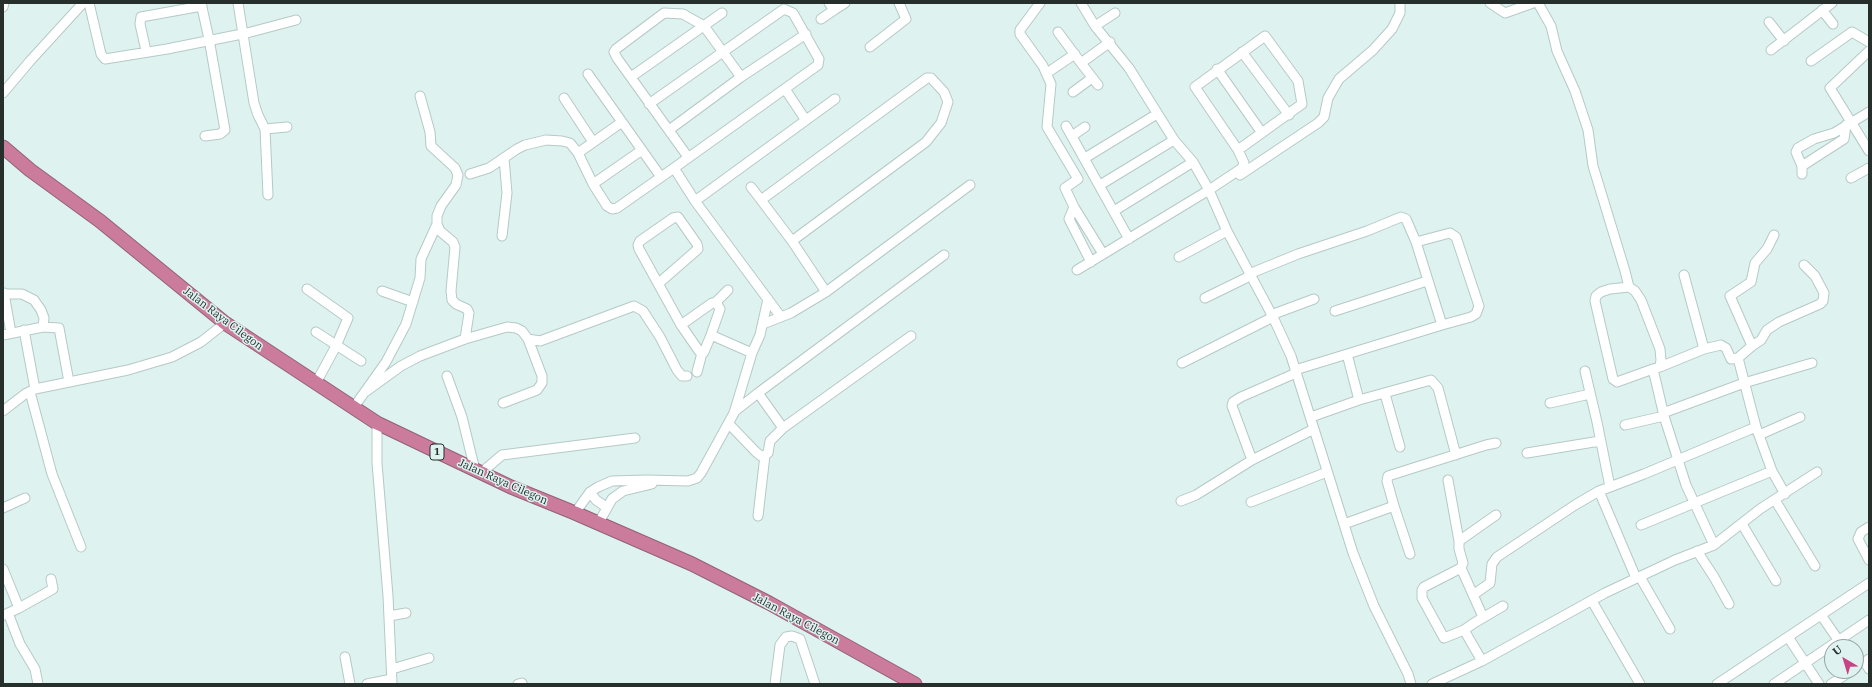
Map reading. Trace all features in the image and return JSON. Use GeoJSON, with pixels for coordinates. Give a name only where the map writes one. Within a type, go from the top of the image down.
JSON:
{"type":"FeatureCollection","features":[{"type":"Feature","properties":{"kind":"highway","name":"Jalan Raya Cilegon"},"geometry":{"type":"LineString","coordinates":[[3,148],[100,222],[224,323],[377,423],[511,487],[692,564],[797,619],[915,684]]}},
{"type":"Feature","properties":{"kind":"street"},"geometry":{"type":"LineString","coordinates":[[3,7],[4,3]]}},
{"type":"Feature","properties":{"kind":"street"},"geometry":{"type":"LineString","coordinates":[[3,93],[83,3]]}},
{"type":"Feature","properties":{"kind":"street"},"geometry":{"type":"LineString","coordinates":[[88,3],[103,57],[105,59],[167,49],[296,20]]}},
{"type":"Feature","properties":{"kind":"street"},"geometry":{"type":"LineString","coordinates":[[238,3],[255,107],[265,129],[268,195]]}},
{"type":"Feature","properties":{"kind":"street"},"geometry":{"type":"LineString","coordinates":[[821,19],[831,6],[845,3]]}},
{"type":"Feature","properties":{"kind":"street"},"geometry":{"type":"LineString","coordinates":[[870,47],[906,19],[899,3]]}},
{"type":"Feature","properties":{"kind":"street"},"geometry":{"type":"LineString","coordinates":[[1040,3],[1020,30],[1020,34],[1047,73],[1051,84],[1047,127],[1078,179]]}},
{"type":"Feature","properties":{"kind":"street"},"geometry":{"type":"LineString","coordinates":[[1080,3],[1095,26],[1110,42],[1129,68],[1174,140],[1193,162],[1210,192],[1227,231],[1272,316],[1291,356],[1353,553],[1372,600],[1411,684]]}},
{"type":"Feature","properties":{"kind":"street"},"geometry":{"type":"LineString","coordinates":[[1076,270],[1210,192],[1318,123],[1324,117],[1330,94],[1339,80],[1373,50],[1392,29],[1400,13],[1400,3]]}},
{"type":"Feature","properties":{"kind":"street"},"geometry":{"type":"LineString","coordinates":[[1490,3],[1505,13],[1533,3]]}},
{"type":"Feature","properties":{"kind":"street"},"geometry":{"type":"LineString","coordinates":[[1538,3],[1551,26],[1558,51],[1575,91],[1585,124],[1593,166],[1624,264],[1629,287]]}},
{"type":"Feature","properties":{"kind":"street"},"geometry":{"type":"LineString","coordinates":[[1771,50],[1832,3]]}},
{"type":"Feature","properties":{"kind":"street"},"geometry":{"type":"LineString","coordinates":[[146,52],[140,24],[141,17],[201,5],[209,39],[225,130],[220,134],[205,136]]}},
{"type":"Feature","properties":{"kind":"street"},"geometry":{"type":"LineString","coordinates":[[470,174],[480,172],[504,158],[517,148],[525,145],[555,140],[570,143],[578,153],[593,184],[607,206],[612,209],[616,208],[785,89],[819,63],[819,59],[793,13],[784,9],[649,104]]}},
{"type":"Feature","properties":{"kind":"street"},"geometry":{"type":"LineString","coordinates":[[1822,10],[1833,24]]}},
{"type":"Feature","properties":{"kind":"street"},"geometry":{"type":"LineString","coordinates":[[688,157],[615,54],[616,49],[660,15],[667,12],[683,14],[704,26],[741,78]]}},
{"type":"Feature","properties":{"kind":"street"},"geometry":{"type":"LineString","coordinates":[[1095,26],[1115,12]]}},
{"type":"Feature","properties":{"kind":"street"},"geometry":{"type":"LineString","coordinates":[[631,77],[722,13]]}},
{"type":"Feature","properties":{"kind":"street"},"geometry":{"type":"LineString","coordinates":[[1769,22],[1784,41]]}},
{"type":"Feature","properties":{"kind":"street"},"geometry":{"type":"LineString","coordinates":[[1058,32],[1095,81],[1073,92]]}},
{"type":"Feature","properties":{"kind":"street"},"geometry":{"type":"LineString","coordinates":[[1811,61],[1852,32],[1869,42]]}},
{"type":"Feature","properties":{"kind":"street"},"geometry":{"type":"LineString","coordinates":[[669,130],[741,78],[806,34]]}},
{"type":"Feature","properties":{"kind":"street"},"geometry":{"type":"LineString","coordinates":[[1210,192],[1240,170],[1244,165],[1238,150],[1196,86],[1263,36],[1267,36],[1300,85],[1302,104],[1289,115],[1238,150]]}},
{"type":"Feature","properties":{"kind":"street"},"geometry":{"type":"LineString","coordinates":[[1081,63],[1110,42]]}},
{"type":"Feature","properties":{"kind":"street"},"geometry":{"type":"LineString","coordinates":[[1869,51],[1830,88],[1849,124],[1866,141],[1869,151]]}},
{"type":"Feature","properties":{"kind":"street"},"geometry":{"type":"LineString","coordinates":[[1242,52],[1289,115]]}},
{"type":"Feature","properties":{"kind":"street"},"geometry":{"type":"LineString","coordinates":[[1047,73],[1075,54]]}},
{"type":"Feature","properties":{"kind":"street"},"geometry":{"type":"LineString","coordinates":[[1218,69],[1262,133]]}},
{"type":"Feature","properties":{"kind":"street"},"geometry":{"type":"LineString","coordinates":[[588,74],[661,177]]}},
{"type":"Feature","properties":{"kind":"street"},"geometry":{"type":"LineString","coordinates":[[761,200],[927,78],[931,78],[944,92],[948,102],[946,111],[941,123],[926,142],[792,241]]}},
{"type":"Feature","properties":{"kind":"street"},"geometry":{"type":"LineString","coordinates":[[785,89],[805,120]]}},
{"type":"Feature","properties":{"kind":"street"},"geometry":{"type":"LineString","coordinates":[[420,96],[430,132],[431,146],[455,168],[458,175],[456,185],[441,206],[437,216],[437,224],[440,231],[453,242],[455,247],[451,291],[452,300],[456,304],[467,309],[469,313],[465,339]]}},
{"type":"Feature","properties":{"kind":"street"},"geometry":{"type":"LineString","coordinates":[[564,98],[593,142]]}},
{"type":"Feature","properties":{"kind":"street"},"geometry":{"type":"LineString","coordinates":[[695,201],[835,99]]}},
{"type":"Feature","properties":{"kind":"street"},"geometry":{"type":"LineString","coordinates":[[1849,124],[1844,139],[1802,170],[1796,152],[1798,148],[1814,139],[1834,133],[1849,124],[1869,112]]}},
{"type":"Feature","properties":{"kind":"street"},"geometry":{"type":"LineString","coordinates":[[1084,158],[1157,114]]}},
{"type":"Feature","properties":{"kind":"street"},"geometry":{"type":"LineString","coordinates":[[578,153],[622,122]]}},
{"type":"Feature","properties":{"kind":"street"},"geometry":{"type":"LineString","coordinates":[[1066,126],[1129,239]]}},
{"type":"Feature","properties":{"kind":"street"},"geometry":{"type":"LineString","coordinates":[[1072,136],[1085,126]]}},
{"type":"Feature","properties":{"kind":"street"},"geometry":{"type":"LineString","coordinates":[[265,129],[287,127]]}},
{"type":"Feature","properties":{"kind":"street"},"geometry":{"type":"LineString","coordinates":[[1100,185],[1174,140]]}},
{"type":"Feature","properties":{"kind":"street"},"geometry":{"type":"LineString","coordinates":[[593,184],[642,150]]}},
{"type":"Feature","properties":{"kind":"street"},"geometry":{"type":"LineString","coordinates":[[502,236],[507,193],[504,158]]}},
{"type":"Feature","properties":{"kind":"street"},"geometry":{"type":"LineString","coordinates":[[1114,211],[1193,162]]}},
{"type":"Feature","properties":{"kind":"street"},"geometry":{"type":"LineString","coordinates":[[674,168],[695,201],[781,317]]}},
{"type":"Feature","properties":{"kind":"street"},"geometry":{"type":"LineString","coordinates":[[1851,178],[1869,168]]}},
{"type":"Feature","properties":{"kind":"street"},"geometry":{"type":"LineString","coordinates":[[1091,171],[1065,188],[1074,207],[1103,254]]}},
{"type":"Feature","properties":{"kind":"street"},"geometry":{"type":"LineString","coordinates":[[763,324],[798,309],[826,292],[970,185]]}},
{"type":"Feature","properties":{"kind":"street"},"geometry":{"type":"LineString","coordinates":[[751,187],[792,241],[826,292]]}},
{"type":"Feature","properties":{"kind":"street"},"geometry":{"type":"LineString","coordinates":[[1074,207],[1070,222],[1091,262]]}},
{"type":"Feature","properties":{"kind":"street"},"geometry":{"type":"LineString","coordinates":[[1205,298],[1250,275],[1298,254],[1367,231],[1401,216],[1406,219],[1416,242],[1442,325]]}},
{"type":"Feature","properties":{"kind":"street"},"geometry":{"type":"LineString","coordinates":[[659,283],[698,249],[697,244],[678,217],[673,218],[640,241],[638,245],[681,325],[698,350],[702,353]]}},
{"type":"Feature","properties":{"kind":"street"},"geometry":{"type":"LineString","coordinates":[[354,407],[386,362],[406,324],[420,278],[421,259],[437,224]]}},
{"type":"Feature","properties":{"kind":"street"},"geometry":{"type":"LineString","coordinates":[[1179,257],[1227,231]]}},
{"type":"Feature","properties":{"kind":"street"},"geometry":{"type":"LineString","coordinates":[[1252,460],[1232,406],[1233,402],[1296,372],[1347,354],[1471,317],[1476,314],[1479,306],[1456,237],[1450,233],[1416,242]]}},
{"type":"Feature","properties":{"kind":"street"},"geometry":{"type":"LineString","coordinates":[[1752,346],[1730,296],[1751,282],[1755,263],[1767,249],[1774,235]]}},
{"type":"Feature","properties":{"kind":"street"},"geometry":{"type":"LineString","coordinates":[[734,413],[758,393],[944,255]]}},
{"type":"Feature","properties":{"kind":"street"},"geometry":{"type":"LineString","coordinates":[[1714,545],[1676,460],[1664,414],[1657,368],[1661,360],[1660,349],[1640,300],[1635,291],[1629,287],[1610,289],[1601,292],[1596,296],[1595,301],[1613,379],[1617,382],[1657,368],[1704,349],[1721,345],[1726,348],[1731,359],[1738,358],[1761,340],[1767,330],[1771,327],[1820,304],[1823,300],[1824,293],[1815,276],[1804,265]]}},
{"type":"Feature","properties":{"kind":"street"},"geometry":{"type":"LineString","coordinates":[[1684,275],[1704,349]]}},
{"type":"Feature","properties":{"kind":"street"},"geometry":{"type":"LineString","coordinates":[[1335,311],[1427,281]]}},
{"type":"Feature","properties":{"kind":"street"},"geometry":{"type":"LineString","coordinates":[[307,288],[348,318],[336,346],[316,383]]}},
{"type":"Feature","properties":{"kind":"street"},"geometry":{"type":"LineString","coordinates":[[681,325],[712,303],[716,302],[728,290]]}},
{"type":"Feature","properties":{"kind":"street"},"geometry":{"type":"LineString","coordinates":[[382,291],[413,302]]}},
{"type":"Feature","properties":{"kind":"street"},"geometry":{"type":"LineString","coordinates":[[43,328],[44,318],[41,310],[34,300],[22,294],[4,294],[7,334],[43,328],[57,327],[60,329],[69,382]]}},
{"type":"Feature","properties":{"kind":"street"},"geometry":{"type":"LineString","coordinates":[[575,513],[590,492],[598,487],[612,482],[624,480],[688,481],[697,478],[706,467],[734,413],[752,352],[763,324],[768,299]]}},
{"type":"Feature","properties":{"kind":"street"},"geometry":{"type":"LineString","coordinates":[[1182,364],[1272,316],[1314,299]]}},
{"type":"Feature","properties":{"kind":"street"},"geometry":{"type":"LineString","coordinates":[[697,372],[702,353],[712,335],[720,309],[716,302]]}},
{"type":"Feature","properties":{"kind":"street"},"geometry":{"type":"LineString","coordinates":[[528,339],[540,340],[636,306],[644,311],[660,337],[677,370],[682,376],[687,376]]}},
{"type":"Feature","properties":{"kind":"street"},"geometry":{"type":"LineString","coordinates":[[3,411],[32,391],[128,370],[166,359],[200,342],[224,323]]}},
{"type":"Feature","properties":{"kind":"street"},"geometry":{"type":"LineString","coordinates":[[365,392],[401,366],[420,356],[465,339],[507,327],[516,328],[522,331],[528,339],[542,376],[542,383],[537,390],[503,403]]}},
{"type":"Feature","properties":{"kind":"street"},"geometry":{"type":"LineString","coordinates":[[24,330],[32,391],[52,474],[80,547]]}},
{"type":"Feature","properties":{"kind":"street"},"geometry":{"type":"LineString","coordinates":[[316,332],[361,361]]}},
{"type":"Feature","properties":{"kind":"street"},"geometry":{"type":"LineString","coordinates":[[712,335],[752,352]]}},
{"type":"Feature","properties":{"kind":"street"},"geometry":{"type":"LineString","coordinates":[[758,516],[765,455],[768,453],[770,441],[783,428],[912,336]]}},
{"type":"Feature","properties":{"kind":"street"},"geometry":{"type":"LineString","coordinates":[[1347,354],[1359,400]]}},
{"type":"Feature","properties":{"kind":"street"},"geometry":{"type":"LineString","coordinates":[[1738,358],[1758,431],[1772,471],[1785,494]]}},
{"type":"Feature","properties":{"kind":"street"},"geometry":{"type":"LineString","coordinates":[[1625,424],[1664,414],[1744,383],[1812,363]]}},
{"type":"Feature","properties":{"kind":"street"},"geometry":{"type":"LineString","coordinates":[[1584,371],[1610,487]]}},
{"type":"Feature","properties":{"kind":"street"},"geometry":{"type":"LineString","coordinates":[[447,376],[462,418],[478,471],[502,455],[635,438]]}},
{"type":"Feature","properties":{"kind":"street"},"geometry":{"type":"LineString","coordinates":[[1311,417],[1359,400],[1385,394],[1426,380],[1433,381],[1438,388],[1456,455]]}},
{"type":"Feature","properties":{"kind":"street"},"geometry":{"type":"LineString","coordinates":[[758,393],[783,428]]}},
{"type":"Feature","properties":{"kind":"street"},"geometry":{"type":"LineString","coordinates":[[1385,394],[1400,447]]}},
{"type":"Feature","properties":{"kind":"street"},"geometry":{"type":"LineString","coordinates":[[1550,403],[1590,394]]}},
{"type":"Feature","properties":{"kind":"street"},"geometry":{"type":"LineString","coordinates":[[1473,595],[1490,583],[1492,564],[1497,557],[1575,505],[1599,491],[1676,460],[1800,417]]}},
{"type":"Feature","properties":{"kind":"street"},"geometry":{"type":"LineString","coordinates":[[377,423],[377,463],[389,616],[392,677]]}},
{"type":"Feature","properties":{"kind":"street"},"geometry":{"type":"LineString","coordinates":[[729,424],[756,452],[761,456],[765,455]]}},
{"type":"Feature","properties":{"kind":"street"},"geometry":{"type":"LineString","coordinates":[[1180,500],[1196,495],[1252,460],[1314,429]]}},
{"type":"Feature","properties":{"kind":"street"},"geometry":{"type":"LineString","coordinates":[[1527,453],[1600,440]]}},
{"type":"Feature","properties":{"kind":"street"},"geometry":{"type":"LineString","coordinates":[[1410,554],[1394,506],[1387,481],[1388,476],[1496,443]]}},
{"type":"Feature","properties":{"kind":"street"},"geometry":{"type":"LineString","coordinates":[[1641,525],[1772,471]]}},
{"type":"Feature","properties":{"kind":"street"},"geometry":{"type":"LineString","coordinates":[[1251,502],[1328,472]]}},
{"type":"Feature","properties":{"kind":"street"},"geometry":{"type":"LineString","coordinates":[[1432,684],[1482,660],[1638,577],[1714,545],[1775,500],[1817,472]]}},
{"type":"Feature","properties":{"kind":"street"},"geometry":{"type":"LineString","coordinates":[[1448,480],[1459,548],[1464,563],[1461,568],[1424,587],[1422,595],[1444,638],[1464,630],[1483,617],[1504,606]]}},
{"type":"Feature","properties":{"kind":"street"},"geometry":{"type":"LineString","coordinates":[[598,524],[606,507],[612,499],[623,491],[664,481]]}},
{"type":"Feature","properties":{"kind":"street"},"geometry":{"type":"LineString","coordinates":[[1599,491],[1638,577],[1670,629]]}},
{"type":"Feature","properties":{"kind":"street"},"geometry":{"type":"LineString","coordinates":[[590,492],[596,500],[606,507]]}},
{"type":"Feature","properties":{"kind":"street"},"geometry":{"type":"LineString","coordinates":[[3,508],[26,498]]}},
{"type":"Feature","properties":{"kind":"street"},"geometry":{"type":"LineString","coordinates":[[1775,500],[1815,566]]}},
{"type":"Feature","properties":{"kind":"street"},"geometry":{"type":"LineString","coordinates":[[1344,524],[1394,506]]}},
{"type":"Feature","properties":{"kind":"street"},"geometry":{"type":"LineString","coordinates":[[1459,541],[1496,515]]}},
{"type":"Feature","properties":{"kind":"street"},"geometry":{"type":"LineString","coordinates":[[1742,524],[1776,581]]}},
{"type":"Feature","properties":{"kind":"street"},"geometry":{"type":"LineString","coordinates":[[1869,527],[1861,532],[1858,539],[1869,560]]}},
{"type":"Feature","properties":{"kind":"street"},"geometry":{"type":"LineString","coordinates":[[1697,551],[1729,604]]}},
{"type":"Feature","properties":{"kind":"street"},"geometry":{"type":"LineString","coordinates":[[1461,568],[1483,617]]}},
{"type":"Feature","properties":{"kind":"street"},"geometry":{"type":"LineString","coordinates":[[3,569],[19,608]]}},
{"type":"Feature","properties":{"kind":"street"},"geometry":{"type":"LineString","coordinates":[[38,684],[35,669],[5,614],[53,589],[51,579]]}},
{"type":"Feature","properties":{"kind":"street"},"geometry":{"type":"LineString","coordinates":[[1717,684],[1869,583]]}},
{"type":"Feature","properties":{"kind":"street"},"geometry":{"type":"LineString","coordinates":[[1592,602],[1640,684]]}},
{"type":"Feature","properties":{"kind":"street"},"geometry":{"type":"LineString","coordinates":[[389,616],[406,613]]}},
{"type":"Feature","properties":{"kind":"street"},"geometry":{"type":"LineString","coordinates":[[1820,615],[1838,639]]}},
{"type":"Feature","properties":{"kind":"street"},"geometry":{"type":"LineString","coordinates":[[792,636],[797,619]]}},
{"type":"Feature","properties":{"kind":"street"},"geometry":{"type":"LineString","coordinates":[[1842,639],[1869,620]]}},
{"type":"Feature","properties":{"kind":"street"},"geometry":{"type":"LineString","coordinates":[[1464,630],[1482,660]]}},
{"type":"Feature","properties":{"kind":"street"},"geometry":{"type":"LineString","coordinates":[[775,684],[780,645],[786,637],[792,636],[800,639],[815,684]]}},
{"type":"Feature","properties":{"kind":"street"},"geometry":{"type":"LineString","coordinates":[[1788,637],[1819,684]]}},
{"type":"Feature","properties":{"kind":"street"},"geometry":{"type":"LineString","coordinates":[[1774,684],[1824,651]]}},
{"type":"Feature","properties":{"kind":"street"},"geometry":{"type":"LineString","coordinates":[[345,657],[350,684]]}},
{"type":"Feature","properties":{"kind":"street"},"geometry":{"type":"LineString","coordinates":[[367,684],[392,677],[429,658]]}}]}
